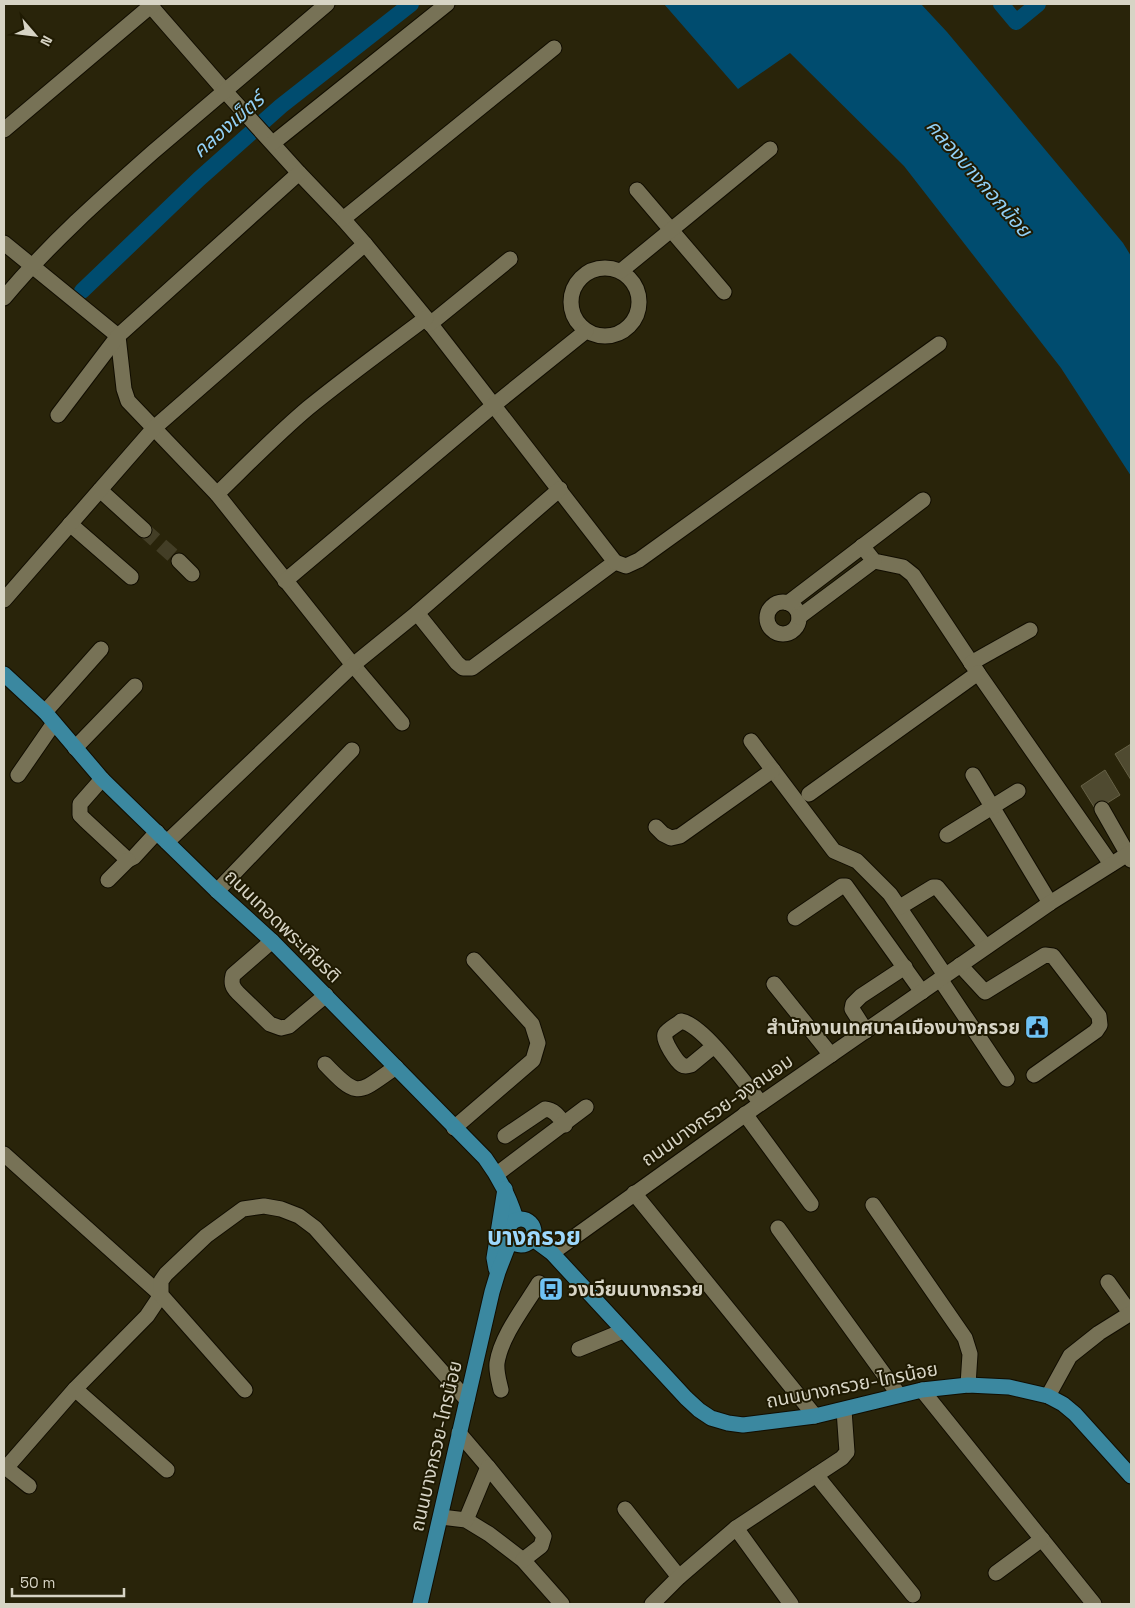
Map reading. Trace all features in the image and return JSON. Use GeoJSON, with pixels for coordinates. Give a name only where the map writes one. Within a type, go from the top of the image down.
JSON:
{"type":"FeatureCollection","features":[{"type":"Feature","properties":{"kind":"main road","name":"ถนนเทอดพระเกียรติ"},"geometry":{"type":"LineString","coordinates":[[4,674],[49,718],[102,779],[217,891],[272,941],[485,1158],[505,1189],[516,1219]]}},
{"type":"Feature","properties":{"kind":"main road"},"geometry":{"type":"LineString","coordinates":[[497,1276],[494,1258],[505,1189]]}},
{"type":"Feature","properties":{"kind":"main road"},"geometry":{"type":"LineString","coordinates":[[516,1219],[527,1220],[531,1224],[534,1234],[530,1243],[520,1246],[510,1241],[509,1226],[516,1219]]}},
{"type":"Feature","properties":{"kind":"main road","name":"ถนนบางกรวย-ไทรน้อย"},"geometry":{"type":"LineString","coordinates":[[533,1239],[552,1252],[686,1398],[711,1418],[743,1425],[815,1416],[922,1390],[968,1385],[1009,1387],[1048,1396],[1063,1404],[1075,1414],[1131,1476]]}},
{"type":"Feature","properties":{"kind":"main road","name":"ถนนบางกรวย-ไทรน้อย"},"geometry":{"type":"LineString","coordinates":[[420,1604],[497,1276],[510,1241]]}},
{"type":"Feature","properties":{"kind":"main road"},"geometry":{"type":"LineString","coordinates":[[497,1276],[516,1257],[529,1252],[552,1252]]}},
{"type":"Feature","properties":{"kind":"street"},"geometry":{"type":"LineString","coordinates":[[4,130],[151,4],[224,90],[343,219],[428,321],[615,562],[626,566],[639,560],[939,344]]}},
{"type":"Feature","properties":{"kind":"street"},"geometry":{"type":"LineString","coordinates":[[4,298],[30,266],[84,214],[224,90],[327,4]]}},
{"type":"Feature","properties":{"kind":"street"},"geometry":{"type":"LineString","coordinates":[[273,144],[447,4]]}},
{"type":"Feature","properties":{"kind":"street"},"geometry":{"type":"LineString","coordinates":[[343,219],[554,48]]}},
{"type":"Feature","properties":{"kind":"street"},"geometry":{"type":"LineString","coordinates":[[621,271],[770,149]]}},
{"type":"Feature","properties":{"kind":"street"},"geometry":{"type":"LineString","coordinates":[[58,415],[118,336],[299,173]]}},
{"type":"Feature","properties":{"kind":"street"},"geometry":{"type":"LineString","coordinates":[[637,190],[724,292]]}},
{"type":"Feature","properties":{"kind":"street"},"geometry":{"type":"LineString","coordinates":[[4,243],[118,336],[124,389],[128,401],[217,494],[285,581],[402,723]]}},
{"type":"Feature","properties":{"kind":"street"},"geometry":{"type":"LineString","coordinates":[[4,600],[154,428],[364,244]]}},
{"type":"Feature","properties":{"kind":"street"},"geometry":{"type":"LineString","coordinates":[[217,494],[265,447],[359,368],[428,321],[510,259]]}},
{"type":"Feature","properties":{"kind":"street"},"geometry":{"type":"LineString","coordinates":[[600,267],[621,271],[634,284],[640,301],[635,319],[621,332],[604,336],[586,331],[573,315],[571,294],[582,276],[600,267]]}},
{"type":"Feature","properties":{"kind":"street"},"geometry":{"type":"LineString","coordinates":[[285,581],[494,405],[586,331]]}},
{"type":"Feature","properties":{"kind":"street"},"geometry":{"type":"LineString","coordinates":[[108,880],[128,860],[134,858],[162,837],[353,665],[417,613],[560,489]]}},
{"type":"Feature","properties":{"kind":"street"},"geometry":{"type":"LineString","coordinates":[[100,490],[144,530]]}},
{"type":"Feature","properties":{"kind":"street"},"geometry":{"type":"LineString","coordinates":[[788,603],[923,500]]}},
{"type":"Feature","properties":{"kind":"street"},"geometry":{"type":"LineString","coordinates":[[70,524],[131,577]]}},
{"type":"Feature","properties":{"kind":"street"},"geometry":{"type":"LineString","coordinates":[[862,546],[874,561],[903,567],[913,575],[1111,864]]}},
{"type":"Feature","properties":{"kind":"street"},"geometry":{"type":"LineString","coordinates":[[179,561],[192,574]]}},
{"type":"Feature","properties":{"kind":"street"},"geometry":{"type":"LineString","coordinates":[[799,617],[874,561]]}},
{"type":"Feature","properties":{"kind":"street"},"geometry":{"type":"LineString","coordinates":[[417,613],[463,668],[472,668],[615,562]]}},
{"type":"Feature","properties":{"kind":"street"},"geometry":{"type":"LineString","coordinates":[[779,602],[788,603],[796,608],[799,617],[797,626],[790,632],[781,634],[773,631],[767,623],[767,614],[771,606],[779,602]]}},
{"type":"Feature","properties":{"kind":"street"},"geometry":{"type":"LineString","coordinates":[[809,794],[975,668],[1030,630]]}},
{"type":"Feature","properties":{"kind":"street"},"geometry":{"type":"LineString","coordinates":[[18,775],[49,718],[101,649]]}},
{"type":"Feature","properties":{"kind":"street"},"geometry":{"type":"LineString","coordinates":[[75,748],[134,686]]}},
{"type":"Feature","properties":{"kind":"street"},"geometry":{"type":"LineString","coordinates":[[751,741],[834,851],[857,861],[890,894],[900,907],[1007,1079]]}},
{"type":"Feature","properties":{"kind":"street"},"geometry":{"type":"LineString","coordinates":[[217,891],[352,750]]}},
{"type":"Feature","properties":{"kind":"street"},"geometry":{"type":"LineString","coordinates":[[656,827],[663,834],[671,838],[680,836],[773,770]]}},
{"type":"Feature","properties":{"kind":"street"},"geometry":{"type":"LineString","coordinates":[[974,775],[1050,903]]}},
{"type":"Feature","properties":{"kind":"street"},"geometry":{"type":"LineString","coordinates":[[102,779],[80,804],[80,815],[128,860]]}},
{"type":"Feature","properties":{"kind":"street"},"geometry":{"type":"LineString","coordinates":[[948,835],[1018,791]]}},
{"type":"Feature","properties":{"kind":"street"},"geometry":{"type":"LineString","coordinates":[[1102,809],[1130,855]]}},
{"type":"Feature","properties":{"kind":"street","name":"ถนนบางกรวย-จงถนอม"},"geometry":{"type":"LineString","coordinates":[[552,1252],[745,1114],[1050,903],[1111,864],[1130,855]]}},
{"type":"Feature","properties":{"kind":"street"},"geometry":{"type":"LineString","coordinates":[[795,918],[842,886],[846,886],[922,992]]}},
{"type":"Feature","properties":{"kind":"street"},"geometry":{"type":"LineString","coordinates":[[900,907],[934,887],[938,887],[986,947]]}},
{"type":"Feature","properties":{"kind":"street"},"geometry":{"type":"LineString","coordinates":[[272,941],[233,975],[233,988],[238,993],[270,1024],[281,1028],[289,1026],[326,995]]}},
{"type":"Feature","properties":{"kind":"street"},"geometry":{"type":"LineString","coordinates":[[960,965],[985,992],[1045,955],[1053,956],[1100,1016],[1100,1025],[1096,1031],[1034,1075]]}},
{"type":"Feature","properties":{"kind":"street"},"geometry":{"type":"LineString","coordinates":[[454,1128],[533,1060],[538,1043],[532,1024],[474,960]]}},
{"type":"Feature","properties":{"kind":"street"},"geometry":{"type":"LineString","coordinates":[[866,1031],[852,1009],[853,1004],[861,996],[905,967]]}},
{"type":"Feature","properties":{"kind":"street"},"geometry":{"type":"LineString","coordinates":[[774,984],[830,1055]]}},
{"type":"Feature","properties":{"kind":"street"},"geometry":{"type":"LineString","coordinates":[[714,1046],[761,1103]]}},
{"type":"Feature","properties":{"kind":"street"},"geometry":{"type":"LineString","coordinates":[[325,1064],[344,1084],[353,1089],[360,1090],[396,1067]]}},
{"type":"Feature","properties":{"kind":"street"},"geometry":{"type":"LineString","coordinates":[[497,1174],[565,1125],[586,1107]]}},
{"type":"Feature","properties":{"kind":"street"},"geometry":{"type":"LineString","coordinates":[[505,1136],[545,1109],[556,1113],[565,1125]]}},
{"type":"Feature","properties":{"kind":"street"},"geometry":{"type":"LineString","coordinates":[[745,1114],[811,1204]]}},
{"type":"Feature","properties":{"kind":"street"},"geometry":{"type":"LineString","coordinates":[[4,1154],[161,1295],[245,1390]]}},
{"type":"Feature","properties":{"kind":"street"},"geometry":{"type":"LineString","coordinates":[[634,1194],[815,1416]]}},
{"type":"Feature","properties":{"kind":"street"},"geometry":{"type":"LineString","coordinates":[[873,1205],[965,1338],[970,1354],[968,1385]]}},
{"type":"Feature","properties":{"kind":"street"},"geometry":{"type":"LineString","coordinates":[[29,1486],[5,1467],[75,1389],[147,1316],[161,1295],[162,1281],[166,1274],[206,1236],[243,1209],[264,1206],[281,1208],[299,1216],[315,1228],[467,1400]]}},
{"type":"Feature","properties":{"kind":"street"},"geometry":{"type":"LineString","coordinates":[[778,1228],[899,1395]]}},
{"type":"Feature","properties":{"kind":"street"},"geometry":{"type":"LineString","coordinates":[[1048,1396],[1070,1356],[1099,1333],[1131,1313],[1108,1282]]}},
{"type":"Feature","properties":{"kind":"street"},"geometry":{"type":"LineString","coordinates":[[501,1390],[497,1362],[511,1328],[539,1283]]}},
{"type":"Feature","properties":{"kind":"street"},"geometry":{"type":"LineString","coordinates":[[579,1349],[623,1331]]}},
{"type":"Feature","properties":{"kind":"street"},"geometry":{"type":"LineString","coordinates":[[477,1359],[497,1362]]}},
{"type":"Feature","properties":{"kind":"street"},"geometry":{"type":"LineString","coordinates":[[75,1389],[167,1470]]}},
{"type":"Feature","properties":{"kind":"street"},"geometry":{"type":"LineString","coordinates":[[922,1390],[1094,1604]]}},
{"type":"Feature","properties":{"kind":"street"},"geometry":{"type":"LineString","coordinates":[[652,1604],[679,1577],[736,1528],[842,1458],[847,1452],[844,1410]]}},
{"type":"Feature","properties":{"kind":"street"},"geometry":{"type":"LineString","coordinates":[[459,1433],[544,1536],[541,1546],[523,1560]]}},
{"type":"Feature","properties":{"kind":"street"},"geometry":{"type":"LineString","coordinates":[[466,1520],[488,1467]]}},
{"type":"Feature","properties":{"kind":"street"},"geometry":{"type":"LineString","coordinates":[[816,1474],[913,1595]]}},
{"type":"Feature","properties":{"kind":"street"},"geometry":{"type":"LineString","coordinates":[[625,1509],[679,1577]]}},
{"type":"Feature","properties":{"kind":"street"},"geometry":{"type":"LineString","coordinates":[[440,1516],[466,1520],[489,1534],[523,1560],[562,1604]]}},
{"type":"Feature","properties":{"kind":"street"},"geometry":{"type":"LineString","coordinates":[[736,1528],[792,1604]]}},
{"type":"Feature","properties":{"kind":"street"},"geometry":{"type":"LineString","coordinates":[[996,1573],[1042,1540]]}},
{"type":"Feature","properties":{"kind":"water","name":"คลองบางกอกน้อย"},"geometry":{"type":"Polygon","coordinates":[[[664,4],[921,4],[947,32],[1123,243],[1131,256],[1131,476],[1061,368],[904,166],[790,53],[738,89],[664,4]]]}},
{"type":"Feature","properties":{"kind":"building"},"geometry":{"type":"Polygon","coordinates":[[[1131,744],[1131,780],[1115,754],[1131,744]]]}},
{"type":"Feature","properties":{"kind":"building"},"geometry":{"type":"Polygon","coordinates":[[[1105,770],[1120,795],[1096,810],[1081,786],[1105,770]]]}},
{"type":"Feature","properties":{"kind":"waterway","name":"คลองเม็ตร์"},"geometry":{"type":"LineString","coordinates":[[82,291],[199,179],[281,106],[411,4]]}},
{"type":"Feature","properties":{"kind":"waterway"},"geometry":{"type":"LineString","coordinates":[[1001,4],[1016,22],[1038,4]]}},
{"type":"Feature","properties":{"kind":"tunnel"},"geometry":{"type":"LineString","coordinates":[[144,530],[179,561]]}},
{"type":"Feature","properties":{"kind":"place","name":"สำนักงานเทศบาลเมืองบางกรวย"},"geometry":{"type":"Point","coordinates":[1037,1027]}},
{"type":"Feature","properties":{"kind":"place","name":"วงเวียนบางกรวย"},"geometry":{"type":"Point","coordinates":[551,1289]}},
{"type":"Feature","properties":{"kind":"district","name":"บางกรวย"},"geometry":{"type":"Point","coordinates":[534,1236]}}]}
